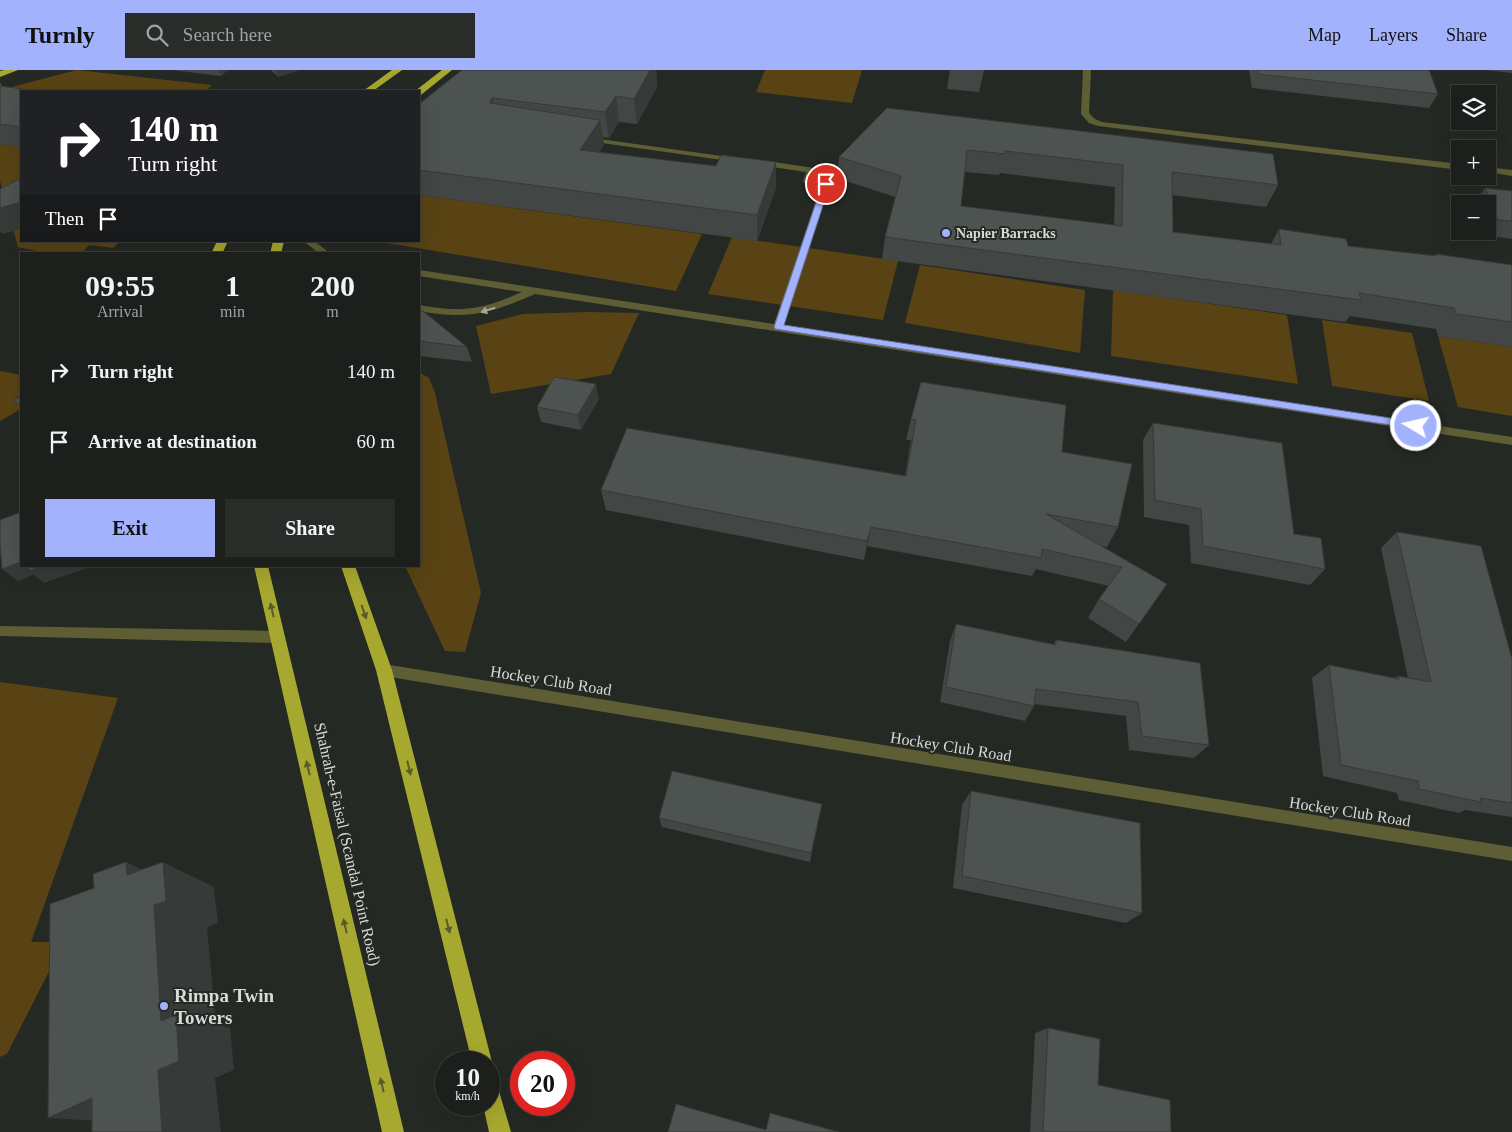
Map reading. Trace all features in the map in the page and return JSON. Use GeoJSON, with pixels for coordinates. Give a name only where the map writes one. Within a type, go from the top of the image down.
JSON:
{"type":"FeatureCollection","features":[{"type":"Feature","properties":{"kind":"highway"},"geometry":{"type":"LineString","coordinates":[[0,74],[14,70]]}},
{"type":"Feature","properties":{"kind":"highway"},"geometry":{"type":"LineString","coordinates":[[368,90],[398,70]]}},
{"type":"Feature","properties":{"kind":"highway"},"geometry":{"type":"LineString","coordinates":[[420,91],[448,70]]}},
{"type":"Feature","properties":{"kind":"highway","name":"Shahrah-e-Faisal (Scandal Point Road)"},"geometry":{"type":"LineString","coordinates":[[262,567],[393,1132]]}},
{"type":"Feature","properties":{"kind":"highway"},"geometry":{"type":"LineString","coordinates":[[348,567],[384,670],[479,1051]]}},
{"type":"Feature","properties":{"kind":"highway"},"geometry":{"type":"LineString","coordinates":[[496,1116],[500,1132]]}},
{"type":"Feature","properties":{"kind":"street"},"geometry":{"type":"LineString","coordinates":[[1087,70],[1085,114],[1092,121],[1101,124],[1451,166]]}},
{"type":"Feature","properties":{"kind":"street"},"geometry":{"type":"LineString","coordinates":[[579,138],[743,161]]}},
{"type":"Feature","properties":{"kind":"street"},"geometry":{"type":"LineString","coordinates":[[753,162],[811,170],[807,181],[826,184],[778,327]]}},
{"type":"Feature","properties":{"kind":"street"},"geometry":{"type":"LineString","coordinates":[[1496,171],[1512,173]]}},
{"type":"Feature","properties":{"kind":"street"},"geometry":{"type":"LineString","coordinates":[[308,242],[324,252]]}},
{"type":"Feature","properties":{"kind":"street"},"geometry":{"type":"LineString","coordinates":[[420,273],[1512,441]]}},
{"type":"Feature","properties":{"kind":"street"},"geometry":{"type":"LineString","coordinates":[[420,308],[451,315],[472,314],[492,309],[532,291]]}},
{"type":"Feature","properties":{"kind":"street"},"geometry":{"type":"LineString","coordinates":[[0,631],[278,637]]}},
{"type":"Feature","properties":{"kind":"street","name":"Hockey Club Road"},"geometry":{"type":"LineString","coordinates":[[384,670],[1512,854]]}},
{"type":"Feature","properties":{"kind":"shaded area"},"geometry":{"type":"Polygon","coordinates":[[[77,70],[212,85],[207,90],[0,90],[77,70]]]}},
{"type":"Feature","properties":{"kind":"shaded area"},"geometry":{"type":"Polygon","coordinates":[[[765,70],[862,70],[852,103],[756,92],[765,70]]]}},
{"type":"Feature","properties":{"kind":"shaded area"},"geometry":{"type":"Polygon","coordinates":[[[0,144],[20,147],[20,242],[119,242],[113,248],[89,245],[82,252],[42,252],[18,247],[0,181],[0,144]]]}},
{"type":"Feature","properties":{"kind":"shaded area"},"geometry":{"type":"Polygon","coordinates":[[[420,195],[702,234],[676,291],[381,242],[420,242],[420,195]]]}},
{"type":"Feature","properties":{"kind":"shaded area"},"geometry":{"type":"Polygon","coordinates":[[[732,237],[898,261],[883,320],[708,294],[732,237]]]}},
{"type":"Feature","properties":{"kind":"shaded area"},"geometry":{"type":"Polygon","coordinates":[[[920,265],[1085,290],[1080,353],[905,323],[920,265]]]}},
{"type":"Feature","properties":{"kind":"shaded area"},"geometry":{"type":"Polygon","coordinates":[[[1113,290],[1287,315],[1298,384],[1111,356],[1113,290]]]}},
{"type":"Feature","properties":{"kind":"shaded area"},"geometry":{"type":"Polygon","coordinates":[[[639,313],[611,374],[491,394],[476,326],[523,314],[639,313]]]}},
{"type":"Feature","properties":{"kind":"shaded area"},"geometry":{"type":"Polygon","coordinates":[[[1322,320],[1412,333],[1429,401],[1332,386],[1322,320]]]}},
{"type":"Feature","properties":{"kind":"shaded area"},"geometry":{"type":"Polygon","coordinates":[[[1438,336],[1512,347],[1512,416],[1458,407],[1438,336]]]}},
{"type":"Feature","properties":{"kind":"shaded area"},"geometry":{"type":"Polygon","coordinates":[[[0,371],[20,375],[20,410],[0,421],[0,371]]]}},
{"type":"Feature","properties":{"kind":"shaded area"},"geometry":{"type":"Polygon","coordinates":[[[420,373],[429,378],[435,393],[481,593],[465,652],[445,651],[405,567],[420,567],[420,373]]]}},
{"type":"Feature","properties":{"kind":"shaded area"},"geometry":{"type":"Polygon","coordinates":[[[0,682],[118,698],[31,942],[64,942],[7,1054],[0,1057],[0,682]]]}},
{"type":"Feature","properties":{"kind":"building"},"geometry":{"type":"Polygon","coordinates":[[[462,70],[650,70],[634,99],[616,96],[605,112],[492,98],[490,103],[600,120],[580,150],[716,166],[721,155],[776,162],[757,215],[420,170],[420,103],[462,70]]]}},
{"type":"Feature","properties":{"kind":"building"},"geometry":{"type":"Polygon","coordinates":[[[1258,70],[1429,70],[1438,94],[1258,74],[1258,70]]]}},
{"type":"Feature","properties":{"kind":"building"},"geometry":{"type":"Polygon","coordinates":[[[0,86],[30,90],[20,90],[20,127],[0,124],[0,86]]]}},
{"type":"Feature","properties":{"kind":"building"},"geometry":{"type":"Polygon","coordinates":[[[887,108],[1273,154],[1278,185],[1172,172],[1173,232],[1281,245],[1279,229],[1346,239],[1348,246],[1437,256],[1436,254],[1512,265],[1512,322],[1456,314],[1454,308],[1359,293],[1361,300],[885,237],[901,176],[839,157],[887,108]],[[967,150],[961,206],[1122,226],[1123,165],[1005,151],[1005,154],[967,150]]]}},
{"type":"Feature","properties":{"kind":"building"},"geometry":{"type":"Polygon","coordinates":[[[20,179],[20,202],[0,208],[0,189],[20,179]]]}},
{"type":"Feature","properties":{"kind":"building"},"geometry":{"type":"Polygon","coordinates":[[[1485,188],[1512,191],[1512,221],[1498,220],[1496,215],[1496,195],[1488,195],[1485,188]]]}},
{"type":"Feature","properties":{"kind":"building"},"geometry":{"type":"Polygon","coordinates":[[[420,311],[423,311],[467,347],[420,341],[420,311]]]}},
{"type":"Feature","properties":{"kind":"building"},"geometry":{"type":"Polygon","coordinates":[[[554,377],[596,384],[578,415],[537,407],[554,377]]]}},
{"type":"Feature","properties":{"kind":"building"},"geometry":{"type":"Polygon","coordinates":[[[921,382],[1066,405],[1062,452],[1132,464],[1118,527],[1046,514],[1167,584],[1139,624],[1099,599],[1122,567],[1042,549],[1041,558],[871,527],[867,541],[601,490],[627,428],[906,476],[916,420],[911,419],[921,382]]]}},
{"type":"Feature","properties":{"kind":"building"},"geometry":{"type":"Polygon","coordinates":[[[20,397],[20,405],[14,400],[20,397]]]}},
{"type":"Feature","properties":{"kind":"building"},"geometry":{"type":"Polygon","coordinates":[[[1153,423],[1282,443],[1294,534],[1321,538],[1325,569],[1203,546],[1201,509],[1155,500],[1153,423]]]}},
{"type":"Feature","properties":{"kind":"building"},"geometry":{"type":"Polygon","coordinates":[[[20,512],[20,562],[2,569],[0,545],[0,520],[20,512]]]}},
{"type":"Feature","properties":{"kind":"building"},"geometry":{"type":"Polygon","coordinates":[[[1397,532],[1481,546],[1512,659],[1512,803],[1480,798],[1481,802],[1419,789],[1418,781],[1341,765],[1329,665],[1399,679],[1398,676],[1431,682],[1397,532]]]}},
{"type":"Feature","properties":{"kind":"building"},"geometry":{"type":"Polygon","coordinates":[[[28,567],[40,567],[29,571],[28,567]]]}},
{"type":"Feature","properties":{"kind":"building"},"geometry":{"type":"Polygon","coordinates":[[[956,624],[1056,645],[1056,640],[1200,663],[1209,745],[1142,736],[1138,702],[1036,689],[1034,706],[946,687],[956,624]]]}},
{"type":"Feature","properties":{"kind":"building"},"geometry":{"type":"Polygon","coordinates":[[[672,771],[822,804],[811,853],[659,818],[672,771]]]}},
{"type":"Feature","properties":{"kind":"building"},"geometry":{"type":"Polygon","coordinates":[[[971,791],[1140,823],[1142,913],[962,876],[971,791]]]}},
{"type":"Feature","properties":{"kind":"building"},"geometry":{"type":"Polygon","coordinates":[[[126,862],[127,875],[163,862],[166,901],[154,905],[161,1021],[176,1015],[179,1061],[158,1070],[162,1132],[92,1132],[92,1098],[48,1118],[50,904],[94,888],[93,874],[126,862]]]}},
{"type":"Feature","properties":{"kind":"building"},"geometry":{"type":"Polygon","coordinates":[[[1048,1028],[1100,1039],[1098,1085],[1170,1100],[1171,1132],[1043,1132],[1048,1028]]]}},
{"type":"Feature","properties":{"kind":"building"},"geometry":{"type":"Polygon","coordinates":[[[676,1104],[766,1130],[770,1113],[839,1132],[668,1132],[676,1104]]]}},
{"type":"Feature","properties":{"kind":"place","name":"Napier Barracks"},"geometry":{"type":"Point","coordinates":[946,233]}},
{"type":"Feature","properties":{"kind":"place","name":"Rimpa Twin Towers"},"geometry":{"type":"Point","coordinates":[164,1006]}},
{"type":"Feature","properties":{"kind":"route"},"geometry":{"type":"LineString","coordinates":[[826,184],[778,327],[1416,426]]}}]}
